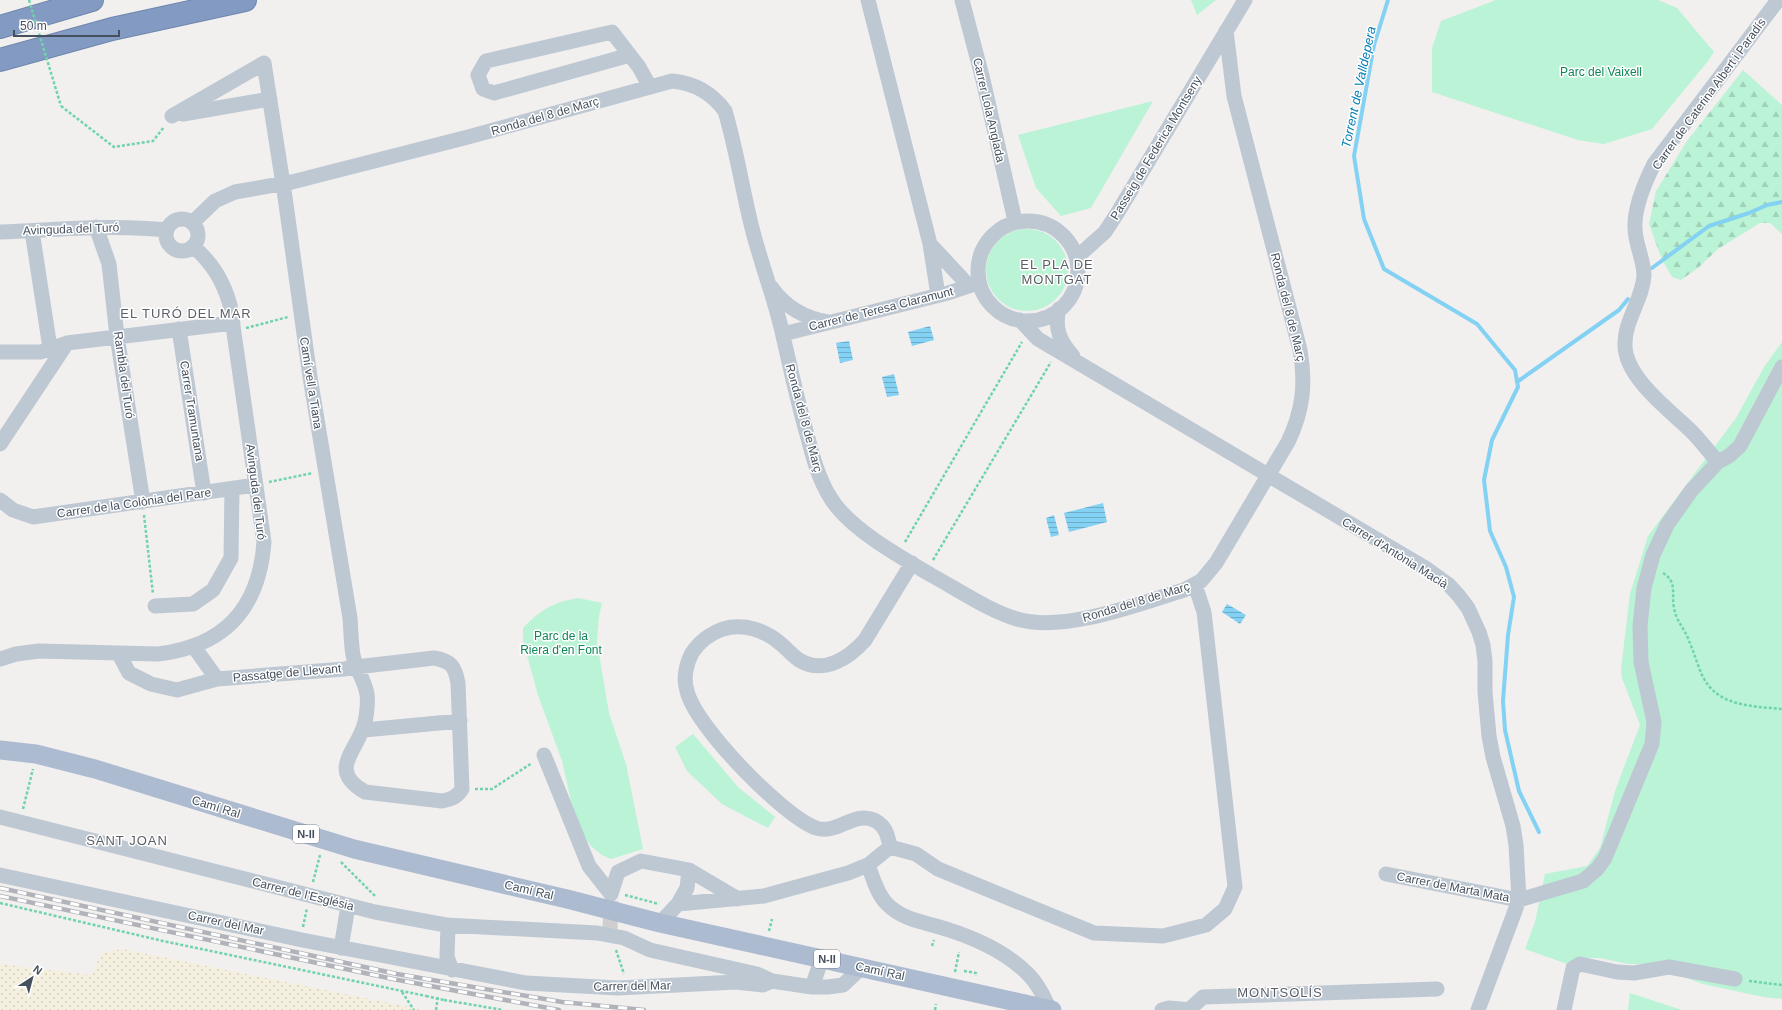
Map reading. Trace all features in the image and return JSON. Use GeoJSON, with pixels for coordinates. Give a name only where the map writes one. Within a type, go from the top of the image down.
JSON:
{"type":"FeatureCollection","features":[{"type":"Feature","properties":{"kind":"highway"},"geometry":{"type":"LineString","coordinates":[[0,27],[92,0]]}},
{"type":"Feature","properties":{"kind":"highway"},"geometry":{"type":"LineString","coordinates":[[0,60],[112,29],[245,0]]}},
{"type":"Feature","properties":{"kind":"main road","name":"Camí Ral"},"geometry":{"type":"LineString","coordinates":[[4,751],[36,754],[95,768],[354,849],[567,899],[660,923],[1051,1010]]}},
{"type":"Feature","properties":{"kind":"street"},"geometry":{"type":"LineString","coordinates":[[868,0],[930,244],[938,295]]}},
{"type":"Feature","properties":{"kind":"street","name":"Carrer Lola Anglada"},"geometry":{"type":"LineString","coordinates":[[962,0],[983,80],[1015,221]]}},
{"type":"Feature","properties":{"kind":"street"},"geometry":{"type":"LineString","coordinates":[[1226,31],[1245,0]]}},
{"type":"Feature","properties":{"kind":"street","name":"Carrer de Caterina Albert i Paradís"},"geometry":{"type":"LineString","coordinates":[[1718,462],[1693,432],[1649,391],[1628,362],[1624,346],[1626,334],[1644,275],[1635,227],[1637,210],[1654,164],[1775,5]]}},
{"type":"Feature","properties":{"kind":"street","name":"Passeig de Federica Montseny"},"geometry":{"type":"LineString","coordinates":[[1077,257],[1104,232],[1118,212],[1226,31]]}},
{"type":"Feature","properties":{"kind":"street","name":"Ronda del 8 de Març"},"geometry":{"type":"LineString","coordinates":[[192,223],[207,207],[235,192],[283,183],[468,138],[672,81],[682,82],[702,89],[711,95],[724,111],[751,225],[783,334],[814,462],[826,491],[836,506],[859,528],[912,563],[1002,613],[1032,622],[1046,624],[1071,621],[1116,610],[1184,590],[1207,575],[1216,563],[1288,442],[1296,425],[1301,409],[1303,392],[1302,364],[1234,96],[1226,31]]}},
{"type":"Feature","properties":{"kind":"street"},"geometry":{"type":"LineString","coordinates":[[630,55],[494,93],[483,89],[478,75],[486,61],[612,32],[630,55],[639,67],[650,87]]}},
{"type":"Feature","properties":{"kind":"street","name":"Camí vell a Tiana"},"geometry":{"type":"LineString","coordinates":[[172,116],[264,63],[325,471],[350,618],[353,655],[356,667]]}},
{"type":"Feature","properties":{"kind":"street"},"geometry":{"type":"LineString","coordinates":[[172,116],[270,99]]}},
{"type":"Feature","properties":{"kind":"street"},"geometry":{"type":"LineString","coordinates":[[930,244],[974,285],[994,307],[1010,317],[1020,320],[1034,321],[1059,310],[1071,294],[1079,277],[1077,257],[1068,242],[1056,230],[1042,222],[1029,219],[1015,221],[1002,228],[992,238],[982,254],[974,285]]}},
{"type":"Feature","properties":{"kind":"street"},"geometry":{"type":"LineString","coordinates":[[179,220],[185,220],[192,223],[197,233],[197,239],[193,246],[183,250],[172,247],[166,238],[167,230],[172,223],[179,220]]}},
{"type":"Feature","properties":{"kind":"street","name":"Avinguda del Turó"},"geometry":{"type":"LineString","coordinates":[[0,232],[96,227],[144,227],[167,230]]}},
{"type":"Feature","properties":{"kind":"street","name":"Rambla del Turó"},"geometry":{"type":"LineString","coordinates":[[96,227],[109,264],[118,336],[143,502]]}},
{"type":"Feature","properties":{"kind":"street"},"geometry":{"type":"LineString","coordinates":[[32,231],[50,348]]}},
{"type":"Feature","properties":{"kind":"street","name":"Avinguda del Turó"},"geometry":{"type":"LineString","coordinates":[[0,659],[16,654],[39,651],[119,654],[158,654],[176,652],[194,647],[208,640],[235,618],[246,604],[254,590],[262,562],[264,542],[230,305],[222,281],[206,258],[193,246]]}},
{"type":"Feature","properties":{"kind":"street","name":"Ronda del 8 de Març"},"geometry":{"type":"LineString","coordinates":[[768,284],[790,307],[816,320],[829,323]]}},
{"type":"Feature","properties":{"kind":"street","name":"Carrer de Teresa Claramunt"},"geometry":{"type":"LineString","coordinates":[[783,334],[974,285]]}},
{"type":"Feature","properties":{"kind":"street","name":"Carrer d'Antònia Macià"},"geometry":{"type":"LineString","coordinates":[[1059,310],[1056,319],[1061,340],[1080,364]]}},
{"type":"Feature","properties":{"kind":"street","name":"Carrer d'Antònia Macià"},"geometry":{"type":"LineString","coordinates":[[1020,320],[1038,339],[1268,475],[1449,585],[1468,608],[1483,645],[1489,736],[1493,757],[1513,826],[1516,845],[1519,900]]}},
{"type":"Feature","properties":{"kind":"street"},"geometry":{"type":"LineString","coordinates":[[0,352],[41,352],[68,343],[118,336],[179,329],[233,327]]}},
{"type":"Feature","properties":{"kind":"street","name":"Carrer Tramuntana"},"geometry":{"type":"LineString","coordinates":[[179,329],[204,493]]}},
{"type":"Feature","properties":{"kind":"street"},"geometry":{"type":"LineString","coordinates":[[0,444],[68,343]]}},
{"type":"Feature","properties":{"kind":"street"},"geometry":{"type":"LineString","coordinates":[[1478,1010],[1519,900],[1573,885],[1590,877],[1605,858],[1652,744],[1654,722],[1641,662],[1640,626],[1644,588],[1653,555],[1667,525],[1691,491],[1718,462],[1729,456],[1740,446],[1782,367]]}},
{"type":"Feature","properties":{"kind":"street","name":"Carrer de la Colònia del Pare"},"geometry":{"type":"LineString","coordinates":[[0,500],[13,510],[33,518],[256,485]]}},
{"type":"Feature","properties":{"kind":"street"},"geometry":{"type":"LineString","coordinates":[[154,606],[193,604],[214,590],[231,558],[232,489]]}},
{"type":"Feature","properties":{"kind":"street"},"geometry":{"type":"LineString","coordinates":[[890,847],[885,828],[873,820],[860,818],[823,830],[807,824],[775,799],[734,760],[702,720],[690,702],[686,691],[685,679],[686,669],[694,650],[708,636],[729,627],[741,626],[762,632],[808,665],[822,665],[839,662],[851,654],[865,640],[912,563]]}},
{"type":"Feature","properties":{"kind":"street"},"geometry":{"type":"LineString","coordinates":[[890,847],[916,854],[938,869],[1094,933],[1163,936],[1206,925],[1225,909],[1235,887],[1204,612],[1195,584]]}},
{"type":"Feature","properties":{"kind":"street","name":"Passatge de Llevant"},"geometry":{"type":"LineString","coordinates":[[194,647],[217,679]]}},
{"type":"Feature","properties":{"kind":"street","name":"Passatge de Llevant"},"geometry":{"type":"LineString","coordinates":[[119,654],[128,673],[151,684],[177,690],[217,679],[356,667],[434,658],[445,660],[452,665],[456,673],[458,683],[462,789],[453,799],[442,801],[365,792],[354,786],[347,777],[345,766],[364,730],[368,705],[367,691],[356,667]]}},
{"type":"Feature","properties":{"kind":"street"},"geometry":{"type":"LineString","coordinates":[[364,730],[460,721]]}},
{"type":"Feature","properties":{"kind":"street"},"geometry":{"type":"LineString","coordinates":[[544,755],[589,866],[611,894],[618,872],[641,861],[689,870],[738,898]]}},
{"type":"Feature","properties":{"kind":"street","name":"Carrer de l'Església"},"geometry":{"type":"LineString","coordinates":[[0,817],[348,906],[394,916],[448,926],[597,933],[611,932],[650,950],[757,974],[772,981]]}},
{"type":"Feature","properties":{"kind":"street"},"geometry":{"type":"LineString","coordinates":[[678,904],[782,892],[848,873],[868,865],[890,847]]}},
{"type":"Feature","properties":{"kind":"street"},"geometry":{"type":"LineString","coordinates":[[868,865],[878,891],[886,903],[899,914],[916,922],[966,936],[989,946],[1028,974],[1041,991],[1051,1010]]}},
{"type":"Feature","properties":{"kind":"street"},"geometry":{"type":"LineString","coordinates":[[660,923],[678,904],[686,888],[689,870]]}},
{"type":"Feature","properties":{"kind":"street","name":"Carrer de Marta Mata"},"geometry":{"type":"LineString","coordinates":[[1386,874],[1519,900]]}},
{"type":"Feature","properties":{"kind":"street","name":"Carrer del Mar"},"geometry":{"type":"LineString","coordinates":[[0,875],[87,895],[342,948],[526,983],[618,988],[736,982],[763,984],[772,981],[812,986],[843,985],[862,967]]}},
{"type":"Feature","properties":{"kind":"street"},"geometry":{"type":"LineString","coordinates":[[342,948],[348,906]]}},
{"type":"Feature","properties":{"kind":"street"},"geometry":{"type":"LineString","coordinates":[[448,926],[447,957],[452,970]]}},
{"type":"Feature","properties":{"kind":"street"},"geometry":{"type":"LineString","coordinates":[[812,986],[822,958]]}},
{"type":"Feature","properties":{"kind":"street"},"geometry":{"type":"LineString","coordinates":[[1564,1010],[1573,968],[1580,964],[1617,972],[1634,973],[1669,967],[1735,979]]}},
{"type":"Feature","properties":{"kind":"street"},"geometry":{"type":"LineString","coordinates":[[1162,1010],[1169,1008],[1191,1010],[1203,997],[1437,989]]}},
{"type":"Feature","properties":{"kind":"path"},"geometry":{"type":"LineString","coordinates":[[29,0],[61,106],[114,147],[152,141],[172,116]]}},
{"type":"Feature","properties":{"kind":"path"},"geometry":{"type":"LineString","coordinates":[[233,327],[301,314]]}},
{"type":"Feature","properties":{"kind":"path"},"geometry":{"type":"LineString","coordinates":[[905,542],[1024,340]]}},
{"type":"Feature","properties":{"kind":"path"},"geometry":{"type":"LineString","coordinates":[[933,560],[1053,358]]}},
{"type":"Feature","properties":{"kind":"path"},"geometry":{"type":"LineString","coordinates":[[256,485],[325,471]]}},
{"type":"Feature","properties":{"kind":"path"},"geometry":{"type":"LineString","coordinates":[[143,502],[154,606]]}},
{"type":"Feature","properties":{"kind":"path"},"geometry":{"type":"LineString","coordinates":[[1650,566],[1667,576],[1672,582],[1674,591],[1673,607],[1677,620],[1688,637],[1703,676],[1715,693],[1728,701],[1782,709]]}},
{"type":"Feature","properties":{"kind":"path"},"geometry":{"type":"LineString","coordinates":[[462,789],[492,789],[544,755]]}},
{"type":"Feature","properties":{"kind":"path"},"geometry":{"type":"LineString","coordinates":[[20,822],[33,767]]}},
{"type":"Feature","properties":{"kind":"path"},"geometry":{"type":"LineString","coordinates":[[300,939],[309,896],[320,855]]}},
{"type":"Feature","properties":{"kind":"path"},"geometry":{"type":"LineString","coordinates":[[341,862],[394,916]]}},
{"type":"Feature","properties":{"kind":"path"},"geometry":{"type":"LineString","coordinates":[[631,897],[659,904]]}},
{"type":"Feature","properties":{"kind":"path"},"geometry":{"type":"LineString","coordinates":[[0,903],[156,939],[444,1000],[503,1010]]}},
{"type":"Feature","properties":{"kind":"path"},"geometry":{"type":"LineString","coordinates":[[768,935],[772,920]]}},
{"type":"Feature","properties":{"kind":"path"},"geometry":{"type":"LineString","coordinates":[[611,932],[624,975]]}},
{"type":"Feature","properties":{"kind":"path"},"geometry":{"type":"LineString","coordinates":[[932,946],[933,941]]}},
{"type":"Feature","properties":{"kind":"path"},"geometry":{"type":"LineString","coordinates":[[955,974],[959,952]]}},
{"type":"Feature","properties":{"kind":"path"},"geometry":{"type":"LineString","coordinates":[[964,970],[976,973]]}},
{"type":"Feature","properties":{"kind":"path"},"geometry":{"type":"LineString","coordinates":[[1735,979],[1782,986]]}},
{"type":"Feature","properties":{"kind":"path"},"geometry":{"type":"LineString","coordinates":[[402,991],[414,1010]]}},
{"type":"Feature","properties":{"kind":"path"},"geometry":{"type":"LineString","coordinates":[[436,1010],[438,996]]}},
{"type":"Feature","properties":{"kind":"path"},"geometry":{"type":"LineString","coordinates":[[935,1010],[936,1004]]}},
{"type":"Feature","properties":{"kind":"green space"},"geometry":{"type":"Polygon","coordinates":[[[1191,0],[1216,0],[1197,15],[1191,0]]]}},
{"type":"Feature","properties":{"kind":"green space","name":"Parc del Vaixell"},"geometry":{"type":"Polygon","coordinates":[[[1496,0],[1658,0],[1677,8],[1714,52],[1652,129],[1604,144],[1578,140],[1432,92],[1432,48],[1441,21],[1496,0]]]}},
{"type":"Feature","properties":{"kind":"green space"},"geometry":{"type":"Polygon","coordinates":[[[1743,70],[1782,105],[1782,234],[1770,223],[1760,223],[1718,249],[1698,268],[1681,280],[1672,277],[1662,260],[1649,224],[1656,191],[1687,141],[1743,70]]]}},
{"type":"Feature","properties":{"kind":"green space"},"geometry":{"type":"Polygon","coordinates":[[[1153,101],[1091,208],[1061,216],[1036,188],[1018,135],[1153,101]]]}},
{"type":"Feature","properties":{"kind":"green space"},"geometry":{"type":"Polygon","coordinates":[[[1027,229],[1043,232],[1056,241],[1065,254],[1068,270],[1065,286],[1056,299],[1043,308],[1027,311],[1011,308],[998,299],[989,286],[986,270],[989,254],[998,241],[1011,232],[1027,229]]]}},
{"type":"Feature","properties":{"kind":"green space"},"geometry":{"type":"Polygon","coordinates":[[[1782,342],[1782,999],[1763,997],[1703,984],[1648,964],[1628,964],[1600,958],[1589,958],[1570,965],[1525,949],[1535,922],[1545,874],[1587,866],[1600,848],[1615,791],[1640,725],[1622,678],[1621,669],[1630,594],[1648,536],[1736,418],[1764,367],[1782,342]]]}},
{"type":"Feature","properties":{"kind":"green space","name":"Parc de la Riera d'en Font"},"geometry":{"type":"Polygon","coordinates":[[[578,598],[602,603],[599,616],[597,642],[609,713],[626,764],[643,849],[611,859],[602,855],[591,846],[583,835],[571,801],[562,761],[538,695],[523,641],[523,628],[535,616],[562,602],[578,598]]]}},
{"type":"Feature","properties":{"kind":"green space"},"geometry":{"type":"Polygon","coordinates":[[[693,734],[738,787],[775,817],[768,828],[722,804],[687,771],[675,747],[693,734]]]}},
{"type":"Feature","properties":{"kind":"green space"},"geometry":{"type":"Polygon","coordinates":[[[1630,993],[1682,1010],[1628,1010],[1630,993]]]}},
{"type":"Feature","properties":{"kind":"sand"},"geometry":{"type":"Polygon","coordinates":[[[123,949],[424,1010],[0,1010],[0,964],[91,975],[102,953],[123,949]]]}},
{"type":"Feature","properties":{"kind":"water"},"geometry":{"type":"Polygon","coordinates":[[[930,326],[934,340],[912,346],[908,332],[930,326]]]}},
{"type":"Feature","properties":{"kind":"water"},"geometry":{"type":"Polygon","coordinates":[[[849,341],[853,360],[840,363],[836,343],[849,341]]]}},
{"type":"Feature","properties":{"kind":"water"},"geometry":{"type":"Polygon","coordinates":[[[894,374],[899,395],[887,397],[882,377],[894,374]]]}},
{"type":"Feature","properties":{"kind":"water"},"geometry":{"type":"Polygon","coordinates":[[[1103,503],[1107,522],[1069,532],[1064,513],[1103,503]]]}},
{"type":"Feature","properties":{"kind":"water"},"geometry":{"type":"Polygon","coordinates":[[[1054,515],[1059,535],[1051,537],[1046,518],[1054,515]]]}},
{"type":"Feature","properties":{"kind":"water"},"geometry":{"type":"Polygon","coordinates":[[[1227,604],[1246,615],[1240,624],[1222,612],[1227,604]]]}},
{"type":"Feature","properties":{"kind":"waterway","name":"Torrent de Valldepera"},"geometry":{"type":"LineString","coordinates":[[1388,0],[1374,45],[1354,156],[1364,219],[1384,269],[1477,324],[1515,370],[1518,387],[1492,440],[1484,480],[1490,531],[1506,567],[1514,597],[1508,635],[1503,701],[1505,730],[1519,791],[1539,832]]}},
{"type":"Feature","properties":{"kind":"waterway"},"geometry":{"type":"LineString","coordinates":[[1652,268],[1709,226],[1749,213],[1767,205],[1782,202]]}},
{"type":"Feature","properties":{"kind":"waterway"},"geometry":{"type":"LineString","coordinates":[[1517,382],[1619,310],[1628,299]]}},
{"type":"Feature","properties":{"kind":"tunnel"},"geometry":{"type":"LineString","coordinates":[[610,929],[611,901]]}},
{"type":"Feature","properties":{"kind":"railway"},"geometry":{"type":"LineString","coordinates":[[0,888],[397,974],[562,1002],[644,1010]]}},
{"type":"Feature","properties":{"kind":"railway"},"geometry":{"type":"LineString","coordinates":[[0,896],[393,979],[559,1010]]}},
{"type":"Feature","properties":{"kind":"district","name":"EL PLA DE MONTGAT"},"geometry":{"type":"Point","coordinates":[1057,272]}},
{"type":"Feature","properties":{"kind":"district","name":"EL TURÓ DEL MAR"},"geometry":{"type":"Point","coordinates":[186,313]}},
{"type":"Feature","properties":{"kind":"district","name":"SANT JOAN"},"geometry":{"type":"Point","coordinates":[127,840]}},
{"type":"Feature","properties":{"kind":"district","name":"MONTSOLÍS"},"geometry":{"type":"Point","coordinates":[1280,992]}}]}
